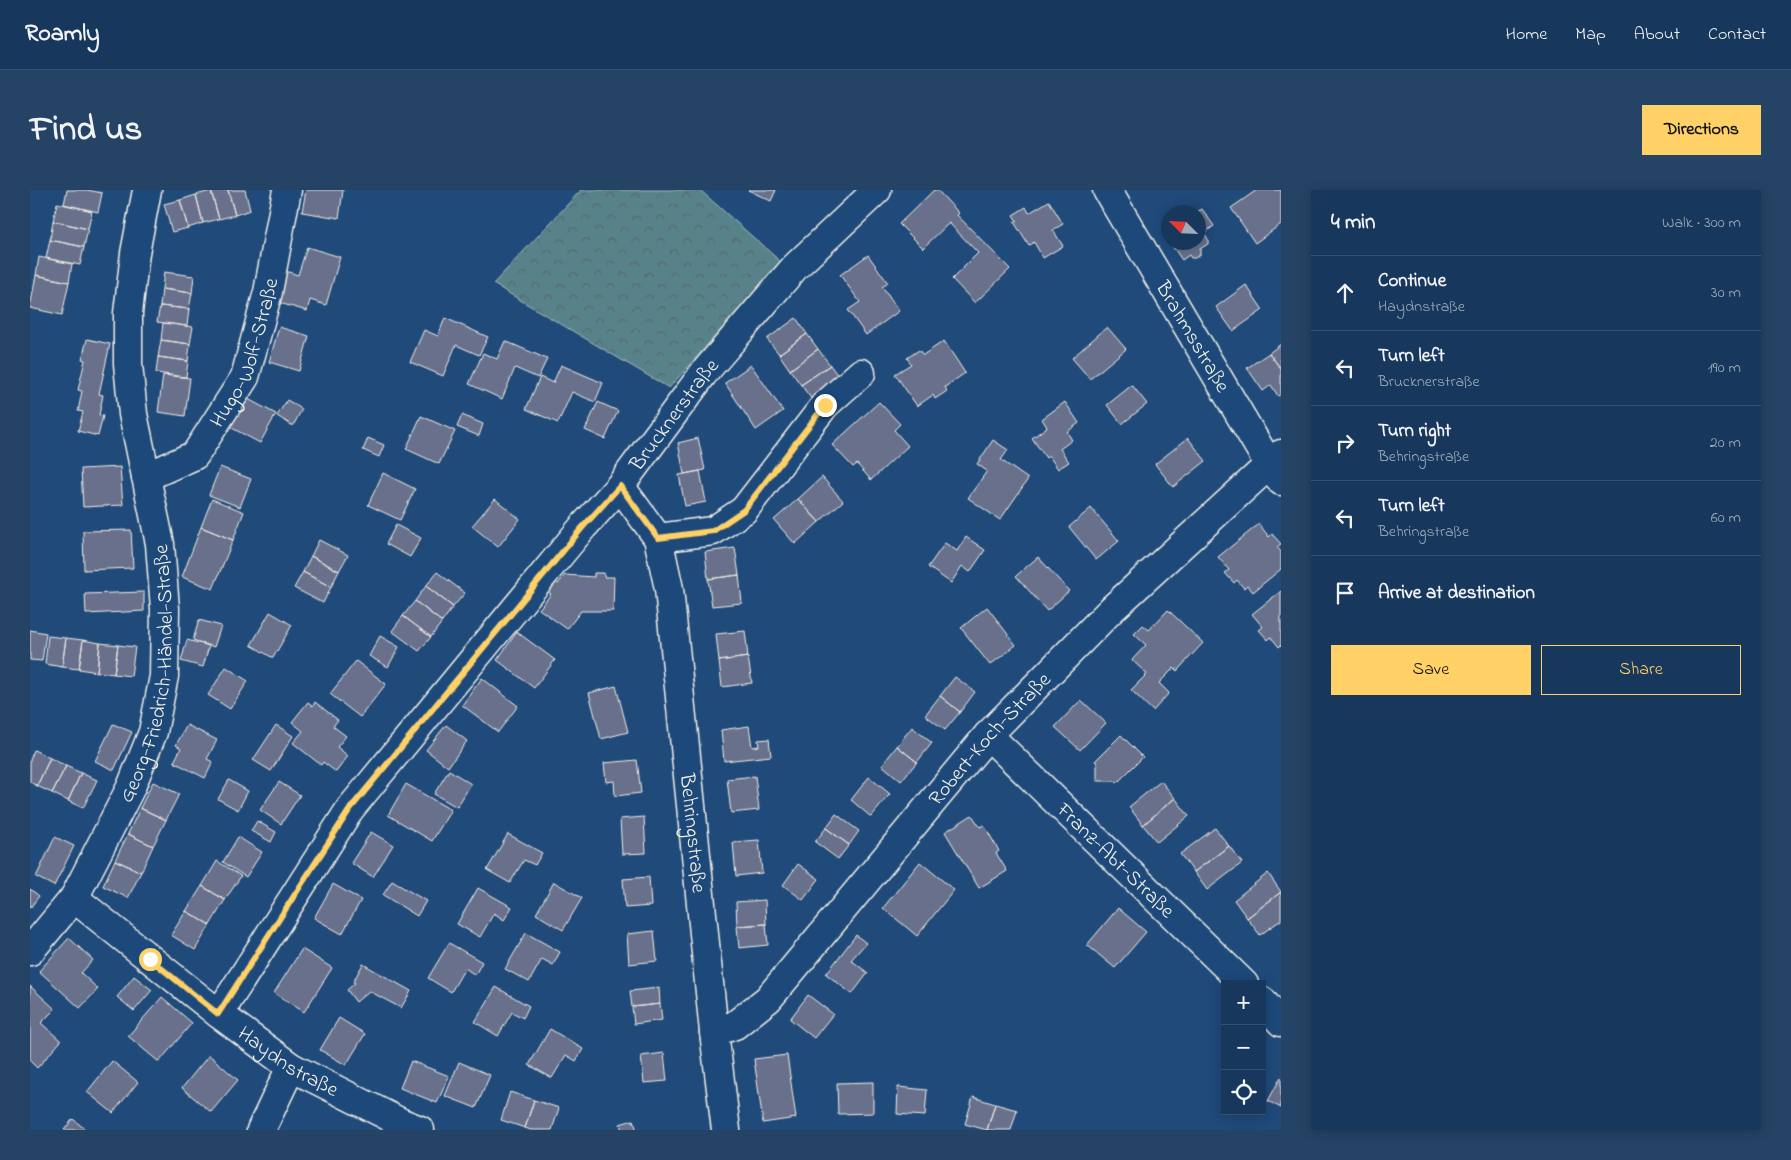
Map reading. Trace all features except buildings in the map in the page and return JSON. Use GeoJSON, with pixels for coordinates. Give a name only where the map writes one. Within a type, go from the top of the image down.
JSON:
{"type":"FeatureCollection","features":[{"type":"Feature","properties":{"kind":"street","name":"Georg-Friedrich-Händel-Straße"},"geometry":{"type":"LineString","coordinates":[[30,951],[74,898],[130,787],[154,732],[164,676],[165,609],[160,544],[133,414],[128,364],[128,313],[135,253],[147,190]]}},
{"type":"Feature","properties":{"kind":"street","name":"Hugo-Wolf-Straße"},"geometry":{"type":"LineString","coordinates":[[146,476],[195,455],[245,377],[268,292],[287,190]]}},
{"type":"Feature","properties":{"kind":"street","name":"Brucknerstraße"},"geometry":{"type":"LineString","coordinates":[[218,1014],[350,809],[582,528],[620,486],[703,374],[795,267],[878,190]]}},
{"type":"Feature","properties":{"kind":"street","name":"Brahmsstraße"},"geometry":{"type":"LineString","coordinates":[[1107,190],[1277,466]]}},
{"type":"Feature","properties":{"kind":"street"},"geometry":{"type":"LineString","coordinates":[[658,538],[713,531],[744,510],[825,405],[861,373]]}},
{"type":"Feature","properties":{"kind":"street","name":"Robert-Koch-Straße"},"geometry":{"type":"LineString","coordinates":[[714,1032],[735,1026],[768,999],[988,735],[1111,610],[1277,466]]}},
{"type":"Feature","properties":{"kind":"street","name":"Behringstraße"},"geometry":{"type":"LineString","coordinates":[[620,486],[658,538],[669,588],[714,1032],[726,1130]]}},
{"type":"Feature","properties":{"kind":"street","name":"Franz-Abt-Straße"},"geometry":{"type":"LineString","coordinates":[[988,735],[1240,980]]}},
{"type":"Feature","properties":{"kind":"street","name":"Haydnstraße"},"geometry":{"type":"LineString","coordinates":[[74,898],[218,1014],[291,1068],[420,1130]]}},
{"type":"Feature","properties":{"kind":"street"},"geometry":{"type":"LineString","coordinates":[[1266,1005],[1281,1022]]}},
{"type":"Feature","properties":{"kind":"street"},"geometry":{"type":"LineString","coordinates":[[261,1130],[291,1068]]}},
{"type":"Feature","properties":{"kind":"green space"},"geometry":{"type":"Polygon","coordinates":[[[581,190],[700,190],[781,262],[669,388],[493,284],[581,190]]]}},
{"type":"Feature","properties":{"kind":"route"},"geometry":{"type":"LineString","coordinates":[[150,959],[218,1014],[350,809],[582,528],[620,486],[658,538],[713,531],[744,510],[825,405]]}}]}
